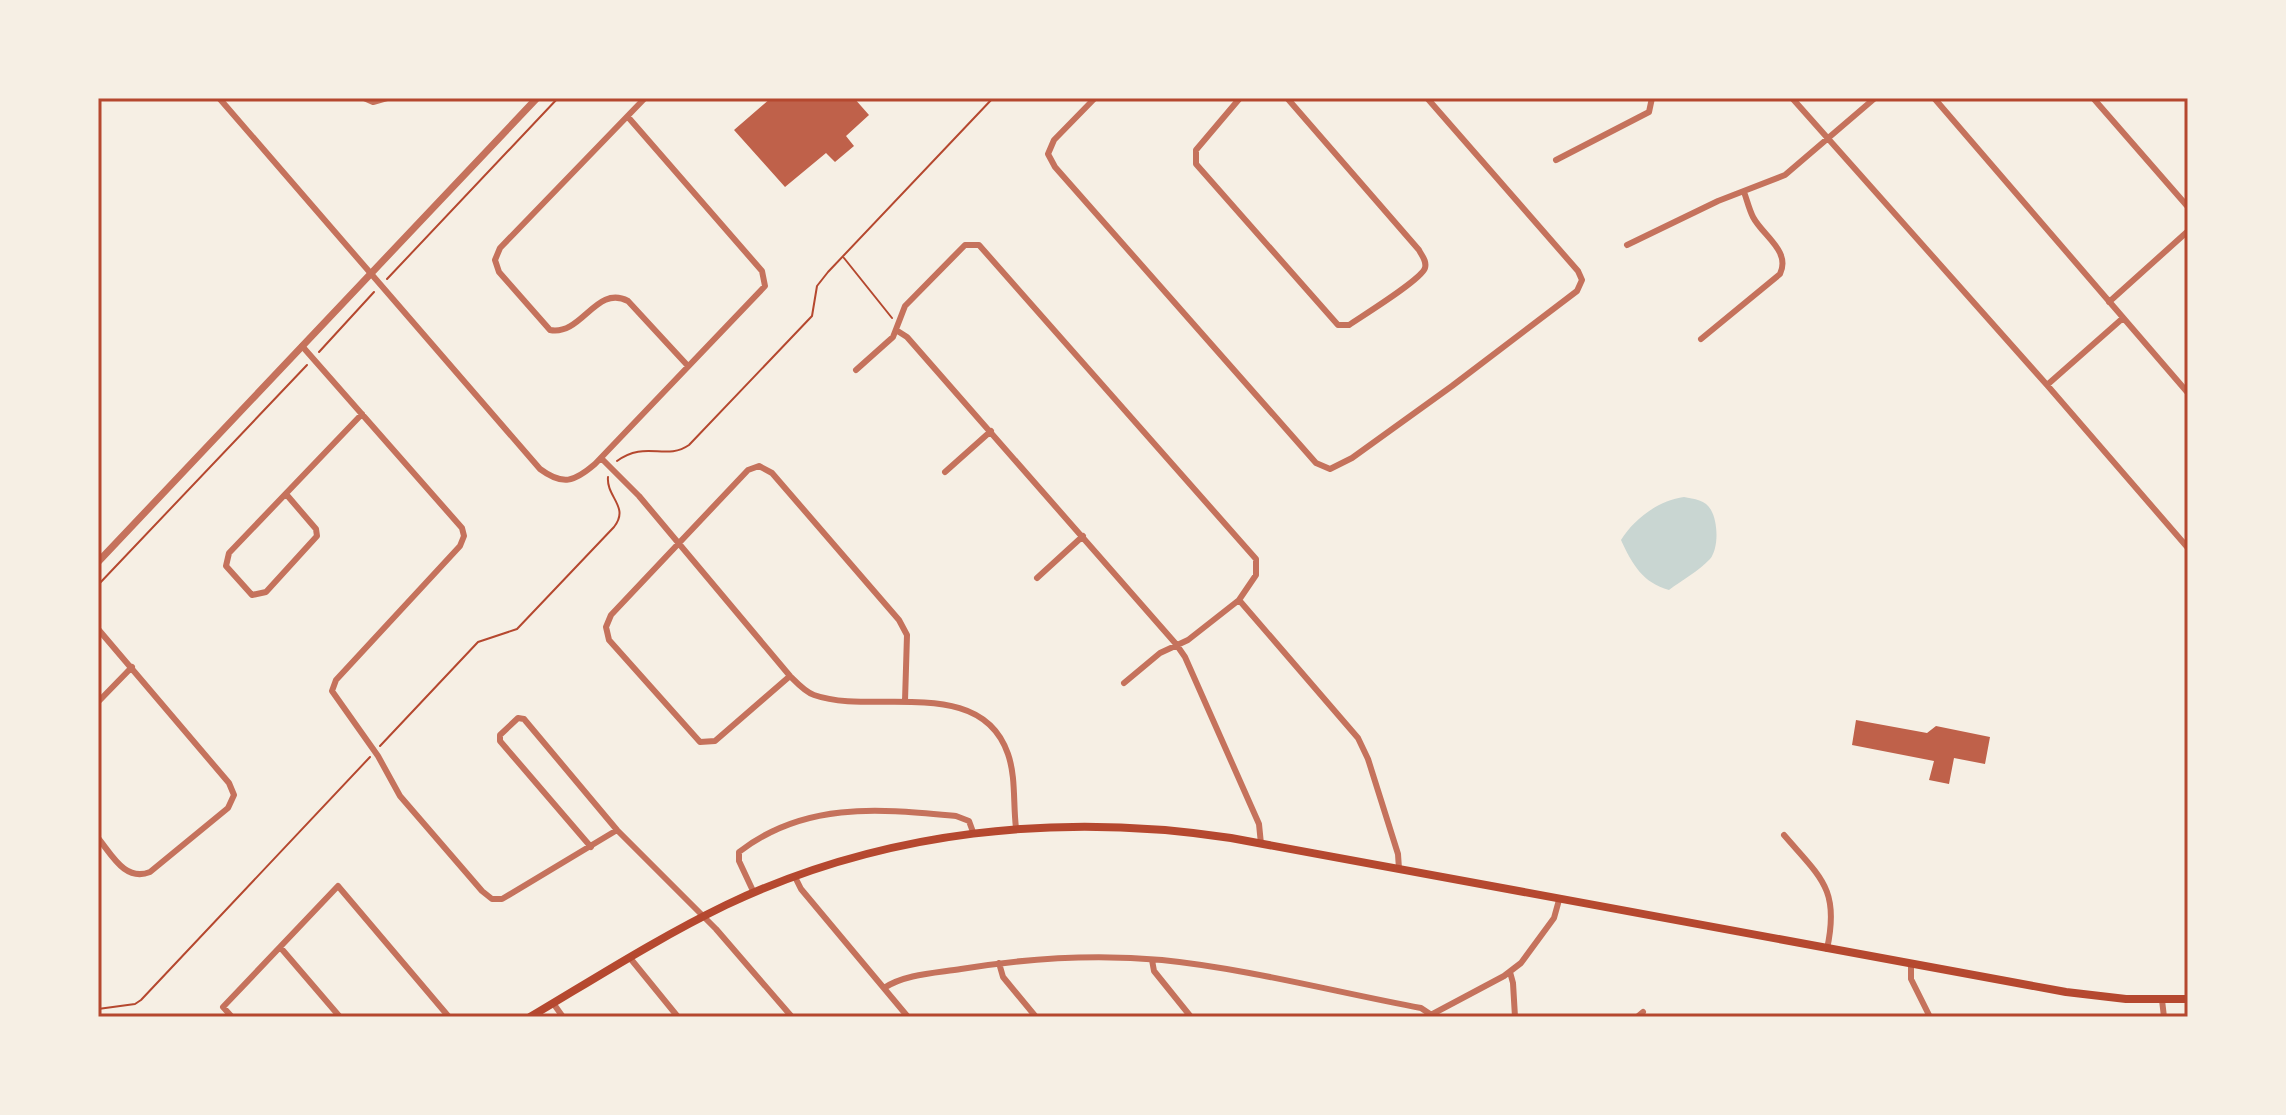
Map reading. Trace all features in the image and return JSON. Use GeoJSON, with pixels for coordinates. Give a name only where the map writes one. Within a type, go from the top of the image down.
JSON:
{"type":"FeatureCollection","features":[{"type":"Feature","properties":{"kind":"main road"},"geometry":{"type":"LineString","coordinates":[[530,1017],[704,916],[795,877],[873,852],[973,832],[1016,828],[1145,828],[1261,844],[2080,994],[2188,999]]}},
{"type":"Feature","properties":{"kind":"street"},"geometry":{"type":"LineString","coordinates":[[219,98],[540,469],[552,478],[564,481],[577,478],[601,458],[765,286],[762,271],[628,117]]}},
{"type":"Feature","properties":{"kind":"street"},"geometry":{"type":"LineString","coordinates":[[364,98],[373,102],[387,98]]}},
{"type":"Feature","properties":{"kind":"street"},"geometry":{"type":"LineString","coordinates":[[98,562],[537,98]]}},
{"type":"Feature","properties":{"kind":"street"},"geometry":{"type":"LineString","coordinates":[[645,98],[500,248],[495,260],[499,272],[550,330],[567,330],[607,297],[620,297],[628,301],[688,366]]}},
{"type":"Feature","properties":{"kind":"street"},"geometry":{"type":"LineString","coordinates":[[1095,98],[1054,140],[1048,154],[1055,167],[1316,463],[1330,469],[1352,458],[1452,386],[1577,291],[1582,280],[1578,271],[1427,98]]}},
{"type":"Feature","properties":{"kind":"street"},"geometry":{"type":"LineString","coordinates":[[1240,98],[1196,150],[1196,164],[1338,325],[1349,325],[1415,280],[1424,270],[1425,262],[1419,250],[1287,98]]}},
{"type":"Feature","properties":{"kind":"street"},"geometry":{"type":"LineString","coordinates":[[1556,160],[1649,112],[1652,98]]}},
{"type":"Feature","properties":{"kind":"street"},"geometry":{"type":"LineString","coordinates":[[1792,98],[2188,548]]}},
{"type":"Feature","properties":{"kind":"street"},"geometry":{"type":"LineString","coordinates":[[1627,245],[1718,201],[1785,175],[1875,98]]}},
{"type":"Feature","properties":{"kind":"street"},"geometry":{"type":"LineString","coordinates":[[1934,98],[2188,393]]}},
{"type":"Feature","properties":{"kind":"street"},"geometry":{"type":"LineString","coordinates":[[2093,98],[2188,207]]}},
{"type":"Feature","properties":{"kind":"street"},"geometry":{"type":"LineString","coordinates":[[1701,339],[1780,274],[1784,265],[1782,255],[1754,218],[1744,192]]}},
{"type":"Feature","properties":{"kind":"street"},"geometry":{"type":"LineString","coordinates":[[2109,302],[2188,231]]}},
{"type":"Feature","properties":{"kind":"street"},"geometry":{"type":"LineString","coordinates":[[856,370],[882,348],[896,330],[905,306],[965,245],[979,245],[1256,559],[1256,575],[1239,600],[1188,640],[1160,653],[1124,683]]}},
{"type":"Feature","properties":{"kind":"street"},"geometry":{"type":"LineString","coordinates":[[2047,385],[2123,318]]}},
{"type":"Feature","properties":{"kind":"street"},"geometry":{"type":"LineString","coordinates":[[896,330],[907,337],[991,431],[1176,644],[1185,657],[1259,824],[1261,844]]}},
{"type":"Feature","properties":{"kind":"street"},"geometry":{"type":"LineString","coordinates":[[302,346],[462,528],[464,536],[460,546],[336,680],[332,691],[335,698],[373,747],[400,796],[492,899],[502,899],[617,830]]}},
{"type":"Feature","properties":{"kind":"street"},"geometry":{"type":"LineString","coordinates":[[286,494],[316,529],[317,536],[266,592],[252,595],[226,566],[229,553],[362,414]]}},
{"type":"Feature","properties":{"kind":"street"},"geometry":{"type":"LineString","coordinates":[[945,472],[991,431]]}},
{"type":"Feature","properties":{"kind":"street"},"geometry":{"type":"LineString","coordinates":[[601,458],[678,542],[790,676],[811,694],[832,699],[936,703],[982,719],[1004,744],[1012,767],[1016,828]]}},
{"type":"Feature","properties":{"kind":"street"},"geometry":{"type":"LineString","coordinates":[[790,676],[715,741],[700,742],[609,640],[606,627],[611,615],[678,542],[748,470],[759,466],[772,473],[899,620],[907,635],[905,701]]}},
{"type":"Feature","properties":{"kind":"street"},"geometry":{"type":"LineString","coordinates":[[1037,578],[1083,536]]}},
{"type":"Feature","properties":{"kind":"street"},"geometry":{"type":"LineString","coordinates":[[1239,600],[1358,738],[1368,759],[1398,854],[1399,869]]}},
{"type":"Feature","properties":{"kind":"street"},"geometry":{"type":"LineString","coordinates":[[98,629],[229,783],[234,795],[228,808],[143,875],[125,870],[98,838]]}},
{"type":"Feature","properties":{"kind":"street"},"geometry":{"type":"LineString","coordinates":[[98,702],[132,667]]}},
{"type":"Feature","properties":{"kind":"street"},"geometry":{"type":"LineString","coordinates":[[591,847],[500,741],[500,735],[518,718],[524,719],[617,830],[704,916],[792,1017]]}},
{"type":"Feature","properties":{"kind":"street"},"geometry":{"type":"LineString","coordinates":[[754,893],[739,861],[739,852],[777,830],[815,815],[879,811],[956,816],[969,821],[973,832]]}},
{"type":"Feature","properties":{"kind":"street"},"geometry":{"type":"LineString","coordinates":[[1784,835],[1830,893],[1833,911],[1827,949]]}},
{"type":"Feature","properties":{"kind":"street"},"geometry":{"type":"LineString","coordinates":[[795,877],[801,889],[908,1017]]}},
{"type":"Feature","properties":{"kind":"street"},"geometry":{"type":"LineString","coordinates":[[232,1017],[223,1007],[338,886],[449,1017]]}},
{"type":"Feature","properties":{"kind":"street"},"geometry":{"type":"LineString","coordinates":[[884,988],[902,979],[999,963],[1066,957],[1152,960],[1218,969],[1421,1008],[1428,1016],[1510,972],[1528,956],[1552,922],[1559,900]]}},
{"type":"Feature","properties":{"kind":"street"},"geometry":{"type":"LineString","coordinates":[[280,947],[340,1017]]}},
{"type":"Feature","properties":{"kind":"street"},"geometry":{"type":"LineString","coordinates":[[630,958],[678,1017]]}},
{"type":"Feature","properties":{"kind":"street"},"geometry":{"type":"LineString","coordinates":[[1152,960],[1154,971],[1191,1017]]}},
{"type":"Feature","properties":{"kind":"street"},"geometry":{"type":"LineString","coordinates":[[999,963],[1003,977],[1036,1017]]}},
{"type":"Feature","properties":{"kind":"street"},"geometry":{"type":"LineString","coordinates":[[1911,964],[1914,987],[1930,1017]]}},
{"type":"Feature","properties":{"kind":"street"},"geometry":{"type":"LineString","coordinates":[[1510,972],[1515,1017]]}},
{"type":"Feature","properties":{"kind":"street"},"geometry":{"type":"LineString","coordinates":[[2162,1000],[2164,1017]]}},
{"type":"Feature","properties":{"kind":"street"},"geometry":{"type":"LineString","coordinates":[[553,1003],[563,1017]]}},
{"type":"Feature","properties":{"kind":"path"},"geometry":{"type":"LineString","coordinates":[[386,279],[558,98]]}},
{"type":"Feature","properties":{"kind":"path"},"geometry":{"type":"LineString","coordinates":[[616,462],[633,451],[674,451],[689,445],[812,316],[817,286],[823,278],[993,98]]}},
{"type":"Feature","properties":{"kind":"path"},"geometry":{"type":"LineString","coordinates":[[843,257],[894,320]]}},
{"type":"Feature","properties":{"kind":"path"},"geometry":{"type":"LineString","coordinates":[[319,352],[376,291]]}},
{"type":"Feature","properties":{"kind":"path"},"geometry":{"type":"LineString","coordinates":[[98,585],[308,364]]}},
{"type":"Feature","properties":{"kind":"path"},"geometry":{"type":"LineString","coordinates":[[380,746],[475,645],[517,629],[618,522],[621,510],[608,487],[608,475]]}},
{"type":"Feature","properties":{"kind":"path"},"geometry":{"type":"LineString","coordinates":[[98,1009],[135,1004],[156,986],[370,756]]}},
{"type":"Feature","properties":{"kind":"shaded area"},"geometry":{"type":"Polygon","coordinates":[[[1684,497],[1699,500],[1709,507],[1715,521],[1716,542],[1710,559],[1669,590],[1652,583],[1639,571],[1621,540],[1648,512],[1665,502],[1684,497]]]}},
{"type":"Feature","properties":{"kind":"building"},"geometry":{"type":"Polygon","coordinates":[[[771,98],[854,98],[869,115],[846,136],[854,146],[835,162],[826,153],[785,187],[734,130],[771,98]]]}},
{"type":"Feature","properties":{"kind":"building"},"geometry":{"type":"Polygon","coordinates":[[[1856,720],[1927,733],[1936,726],[1990,737],[1985,764],[1954,758],[1949,784],[1929,780],[1934,761],[1852,745],[1856,720]]]}}]}
